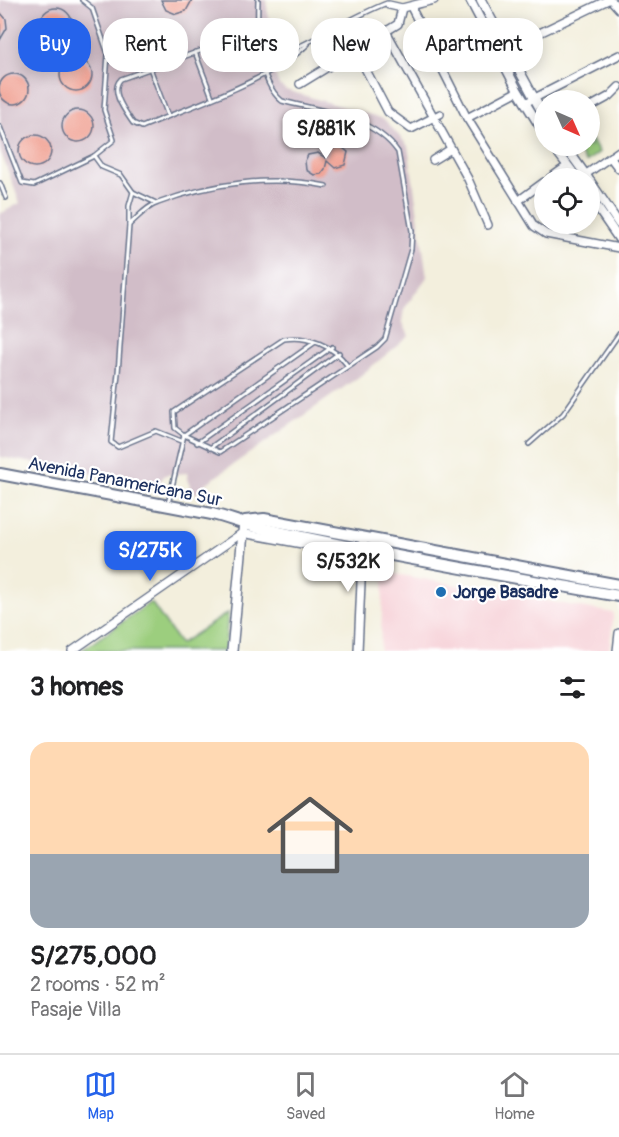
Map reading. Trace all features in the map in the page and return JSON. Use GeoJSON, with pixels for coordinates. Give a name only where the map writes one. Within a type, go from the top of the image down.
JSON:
{"type":"FeatureCollection","features":[{"type":"Feature","properties":{"kind":"main road","name":"Avenida Panamericana Sur"},"geometry":{"type":"LineString","coordinates":[[0,474],[168,506],[243,527],[362,547],[619,596]]}},
{"type":"Feature","properties":{"kind":"main road"},"geometry":{"type":"LineString","coordinates":[[232,651],[243,527]]}},
{"type":"Feature","properties":{"kind":"main road","name":"Avenida Panamericana Sur"},"geometry":{"type":"LineString","coordinates":[[362,547],[619,585]]}},
{"type":"Feature","properties":{"kind":"street"},"geometry":{"type":"LineString","coordinates":[[388,2],[402,8],[434,0]]}},
{"type":"Feature","properties":{"kind":"street"},"geometry":{"type":"LineString","coordinates":[[470,0],[480,18]]}},
{"type":"Feature","properties":{"kind":"street"},"geometry":{"type":"LineString","coordinates":[[481,0],[491,18]]}},
{"type":"Feature","properties":{"kind":"street"},"geometry":{"type":"LineString","coordinates":[[543,32],[609,0],[619,9]]}},
{"type":"Feature","properties":{"kind":"street"},"geometry":{"type":"LineString","coordinates":[[411,7],[467,118],[539,231],[619,248]]}},
{"type":"Feature","properties":{"kind":"street"},"geometry":{"type":"LineString","coordinates":[[391,28],[398,24],[402,8]]}},
{"type":"Feature","properties":{"kind":"street"},"geometry":{"type":"LineString","coordinates":[[391,40],[468,179],[488,225]]}},
{"type":"Feature","properties":{"kind":"street"},"geometry":{"type":"LineString","coordinates":[[525,104],[619,55]]}},
{"type":"Feature","properties":{"kind":"street"},"geometry":{"type":"LineString","coordinates":[[300,84],[320,72]]}},
{"type":"Feature","properties":{"kind":"street"},"geometry":{"type":"LineString","coordinates":[[367,72],[388,112],[411,129],[440,114]]}},
{"type":"Feature","properties":{"kind":"street"},"geometry":{"type":"LineString","coordinates":[[508,72],[534,118]]}},
{"type":"Feature","properties":{"kind":"street"},"geometry":{"type":"LineString","coordinates":[[519,72],[533,98]]}},
{"type":"Feature","properties":{"kind":"street"},"geometry":{"type":"LineString","coordinates":[[600,102],[619,87]]}},
{"type":"Feature","properties":{"kind":"street"},"geometry":{"type":"LineString","coordinates":[[467,118],[518,91]]}},
{"type":"Feature","properties":{"kind":"street"},"geometry":{"type":"LineString","coordinates":[[433,160],[451,149]]}},
{"type":"Feature","properties":{"kind":"street"},"geometry":{"type":"LineString","coordinates":[[596,168],[619,151]]}},
{"type":"Feature","properties":{"kind":"street"},"geometry":{"type":"LineString","coordinates":[[560,156],[570,168]]}},
{"type":"Feature","properties":{"kind":"street"},"geometry":{"type":"LineString","coordinates":[[610,157],[619,169]]}},
{"type":"Feature","properties":{"kind":"street"},"geometry":{"type":"LineString","coordinates":[[518,201],[534,189]]}},
{"type":"Feature","properties":{"kind":"street"},"geometry":{"type":"LineString","coordinates":[[600,199],[619,224]]}},
{"type":"Feature","properties":{"kind":"street"},"geometry":{"type":"LineString","coordinates":[[600,211],[619,239]]}},
{"type":"Feature","properties":{"kind":"street"},"geometry":{"type":"LineString","coordinates":[[72,651],[243,527]]}},
{"type":"Feature","properties":{"kind":"street"},"geometry":{"type":"LineString","coordinates":[[358,651],[362,547]]}},
{"type":"Feature","properties":{"kind":"street"},"geometry":{"type":"LineString","coordinates":[[617,651],[619,633]]}},
{"type":"Feature","properties":{"kind":"lane"},"geometry":{"type":"LineString","coordinates":[[0,127],[22,183],[28,185],[34,185],[94,156],[114,140],[104,110],[108,54],[92,8],[82,0]]}},
{"type":"Feature","properties":{"kind":"lane"},"geometry":{"type":"LineString","coordinates":[[257,18],[258,0]]}},
{"type":"Feature","properties":{"kind":"lane"},"geometry":{"type":"LineString","coordinates":[[299,47],[366,11],[388,2]]}},
{"type":"Feature","properties":{"kind":"lane"},"geometry":{"type":"LineString","coordinates":[[139,72],[121,79],[116,91],[133,123],[142,127],[264,74],[298,54],[308,44]]}},
{"type":"Feature","properties":{"kind":"lane"},"geometry":{"type":"LineString","coordinates":[[188,54],[200,50]]}},
{"type":"Feature","properties":{"kind":"lane"},"geometry":{"type":"LineString","coordinates":[[195,52],[212,97]]}},
{"type":"Feature","properties":{"kind":"lane"},"geometry":{"type":"LineString","coordinates":[[152,72],[168,116]]}},
{"type":"Feature","properties":{"kind":"lane"},"geometry":{"type":"LineString","coordinates":[[264,74],[272,91],[282,100],[372,127],[390,141],[402,163],[412,231],[411,249],[389,331],[377,347],[220,452],[197,443],[175,428],[174,412],[284,339],[296,337],[332,347],[347,365]]}},
{"type":"Feature","properties":{"kind":"lane"},"geometry":{"type":"LineString","coordinates":[[94,156],[102,167],[121,175],[133,192],[156,203]]}},
{"type":"Feature","properties":{"kind":"lane"},"geometry":{"type":"LineString","coordinates":[[129,225],[156,203],[187,192],[278,179],[326,186]]}},
{"type":"Feature","properties":{"kind":"lane"},"geometry":{"type":"LineString","coordinates":[[0,183],[6,198]]}},
{"type":"Feature","properties":{"kind":"lane"},"geometry":{"type":"LineString","coordinates":[[133,192],[129,206],[111,442],[118,447],[156,431],[181,441]]}},
{"type":"Feature","properties":{"kind":"lane"},"geometry":{"type":"LineString","coordinates":[[529,444],[563,414],[619,334]]}},
{"type":"Feature","properties":{"kind":"lane"},"geometry":{"type":"LineString","coordinates":[[168,506],[184,435],[314,343]]}},
{"type":"Feature","properties":{"kind":"lane"},"geometry":{"type":"LineString","coordinates":[[197,443],[332,347]]}},
{"type":"Feature","properties":{"kind":"lane"},"geometry":{"type":"LineString","coordinates":[[210,449],[339,353]]}},
{"type":"Feature","properties":{"kind":"shaded area"},"geometry":{"type":"Polygon","coordinates":[[[0,0],[266,0],[268,18],[200,18],[200,72],[278,72],[275,74],[279,85],[286,90],[384,119],[408,146],[427,277],[404,309],[402,321],[409,336],[360,376],[204,485],[206,494],[191,492],[187,473],[165,475],[157,485],[0,457],[0,214],[20,203],[0,150],[0,0]]]}},
{"type":"Feature","properties":{"kind":"shaded area","name":"Jorge Basadre"},"geometry":{"type":"Polygon","coordinates":[[[384,572],[614,613],[609,651],[380,651],[384,572]]]}},
{"type":"Feature","properties":{"kind":"green space"},"geometry":{"type":"Polygon","coordinates":[[[582,156],[594,156],[586,162],[582,156]]]}},
{"type":"Feature","properties":{"kind":"green space"},"geometry":{"type":"Polygon","coordinates":[[[372,544],[492,566],[491,570],[372,549],[372,544]]]}},
{"type":"Feature","properties":{"kind":"green space"},"geometry":{"type":"Polygon","coordinates":[[[151,602],[180,644],[228,613],[225,651],[81,651],[151,602]]]}},
{"type":"Feature","properties":{"kind":"building"},"geometry":{"type":"Polygon","coordinates":[[[161,0],[192,0],[186,11],[176,14],[166,10],[161,0]]]}},
{"type":"Feature","properties":{"kind":"building"},"geometry":{"type":"Polygon","coordinates":[[[56,8],[67,13],[70,18],[42,18],[45,13],[56,8]]]}},
{"type":"Feature","properties":{"kind":"building"},"geometry":{"type":"Polygon","coordinates":[[[0,12],[6,19],[7,28],[0,40],[0,12]]]}},
{"type":"Feature","properties":{"kind":"building"},"geometry":{"type":"Polygon","coordinates":[[[61,72],[91,72],[87,86],[76,91],[65,86],[60,75],[61,72]]]}},
{"type":"Feature","properties":{"kind":"building"},"geometry":{"type":"Polygon","coordinates":[[[14,74],[25,78],[29,89],[25,100],[14,104],[3,100],[-1,89],[3,78],[14,74]]]}},
{"type":"Feature","properties":{"kind":"building"},"geometry":{"type":"Polygon","coordinates":[[[78,110],[89,115],[94,126],[89,137],[78,142],[67,137],[62,126],[67,115],[78,110]]]}},
{"type":"Feature","properties":{"kind":"building"},"geometry":{"type":"Polygon","coordinates":[[[35,135],[46,140],[51,151],[46,162],[35,167],[24,162],[19,151],[24,140],[35,135]]]}},
{"type":"Feature","properties":{"kind":"building"},"geometry":{"type":"Polygon","coordinates":[[[339,145],[348,152],[345,165],[335,168],[327,161],[321,174],[314,175],[306,170],[305,161],[308,155],[318,153],[326,158],[330,147],[339,145]]]}},
{"type":"Feature","properties":{"kind":"place","name":"Jorge Basadre"},"geometry":{"type":"Point","coordinates":[441,592]}}]}
